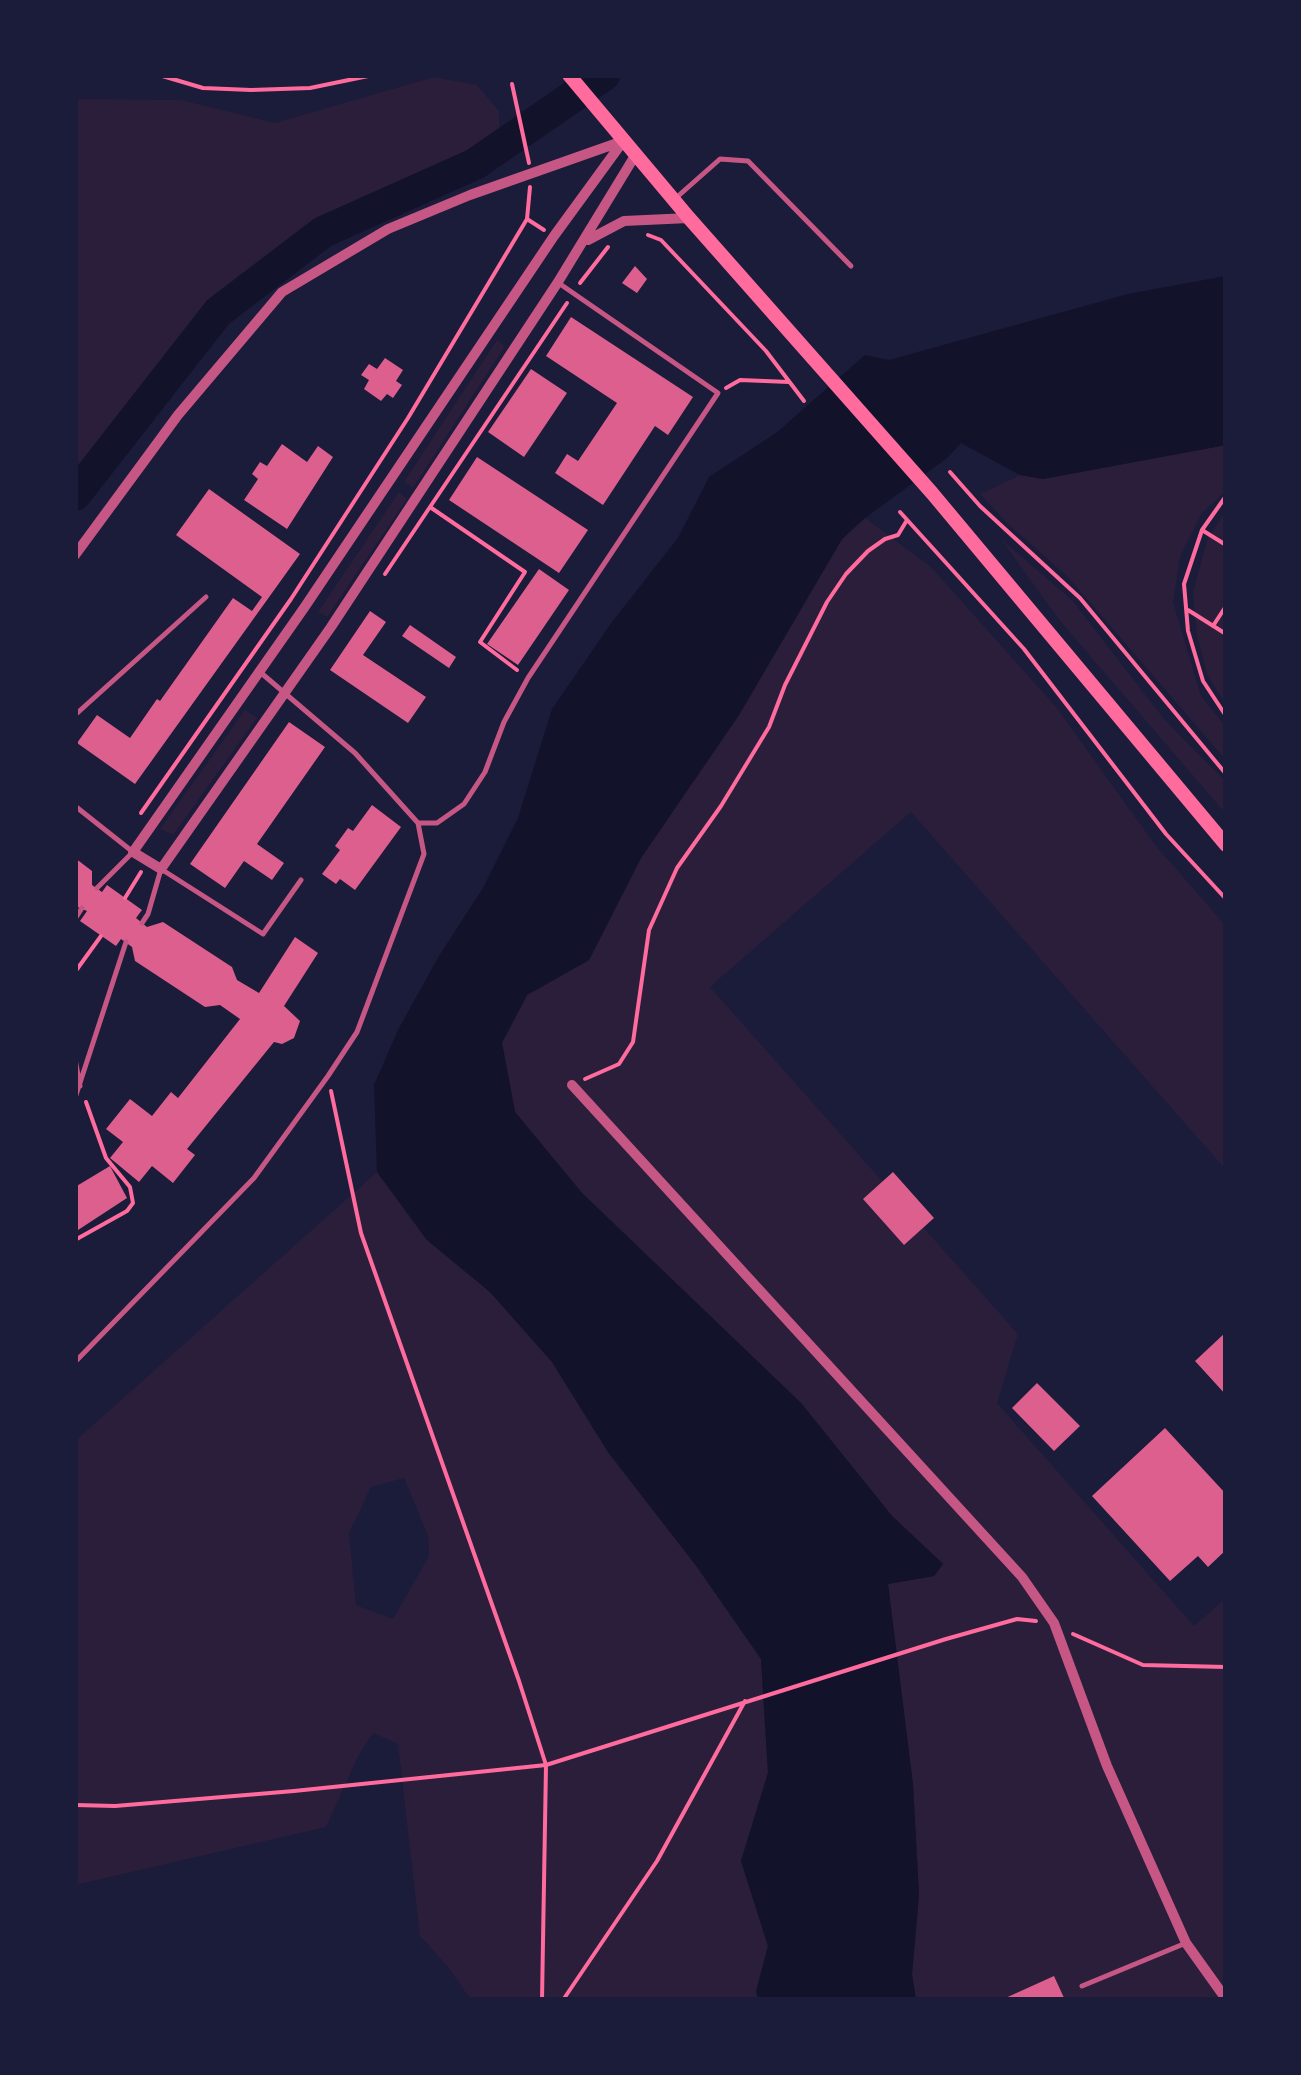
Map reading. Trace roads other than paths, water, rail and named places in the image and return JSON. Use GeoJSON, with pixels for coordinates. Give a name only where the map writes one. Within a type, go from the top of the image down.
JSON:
{"type":"FeatureCollection","features":[{"type":"Feature","properties":{"kind":"main road"},"geometry":{"type":"LineString","coordinates":[[569,75],[689,218],[932,493],[1226,845]]}},
{"type":"Feature","properties":{"kind":"street"},"geometry":{"type":"LineString","coordinates":[[75,555],[178,414],[282,292],[388,229],[624,140]]}},
{"type":"Feature","properties":{"kind":"street"},"geometry":{"type":"LineString","coordinates":[[624,140],[554,236],[260,672],[133,852],[161,869],[286,692],[558,282],[636,154]]}},
{"type":"Feature","properties":{"kind":"street"},"geometry":{"type":"LineString","coordinates":[[583,243],[624,221],[689,218]]}},
{"type":"Feature","properties":{"kind":"street"},"geometry":{"type":"LineString","coordinates":[[572,1085],[1022,1577],[1054,1623],[1108,1766],[1186,1943],[1226,1998]]}},
{"type":"Feature","properties":{"kind":"lane"},"geometry":{"type":"LineString","coordinates":[[674,200],[720,159],[748,161],[851,266]]}},
{"type":"Feature","properties":{"kind":"lane"},"geometry":{"type":"LineString","coordinates":[[418,823],[438,823],[464,804],[484,772],[504,722],[528,678],[718,393],[558,282]]}},
{"type":"Feature","properties":{"kind":"lane"},"geometry":{"type":"LineString","coordinates":[[75,715],[206,597]]}},
{"type":"Feature","properties":{"kind":"lane"},"geometry":{"type":"LineString","coordinates":[[75,1362],[254,1178],[328,1076],[357,1032],[424,854],[418,823],[356,753],[260,672]]}},
{"type":"Feature","properties":{"kind":"lane"},"geometry":{"type":"LineString","coordinates":[[75,806],[133,852],[97,888]]}},
{"type":"Feature","properties":{"kind":"lane"},"geometry":{"type":"LineString","coordinates":[[142,923],[161,869],[262,934],[301,880]]}},
{"type":"Feature","properties":{"kind":"lane"},"geometry":{"type":"LineString","coordinates":[[75,919],[82,908]]}},
{"type":"Feature","properties":{"kind":"lane"},"geometry":{"type":"LineString","coordinates":[[75,1098],[126,942]]}},
{"type":"Feature","properties":{"kind":"lane"},"geometry":{"type":"LineString","coordinates":[[75,1059],[80,1089]]}},
{"type":"Feature","properties":{"kind":"lane"},"geometry":{"type":"LineString","coordinates":[[1082,1986],[1186,1943]]}},
{"type":"Feature","properties":{"kind":"waterway"},"geometry":{"type":"LineString","coordinates":[[75,495],[218,312],[323,232],[475,164],[604,75]]}}]}
